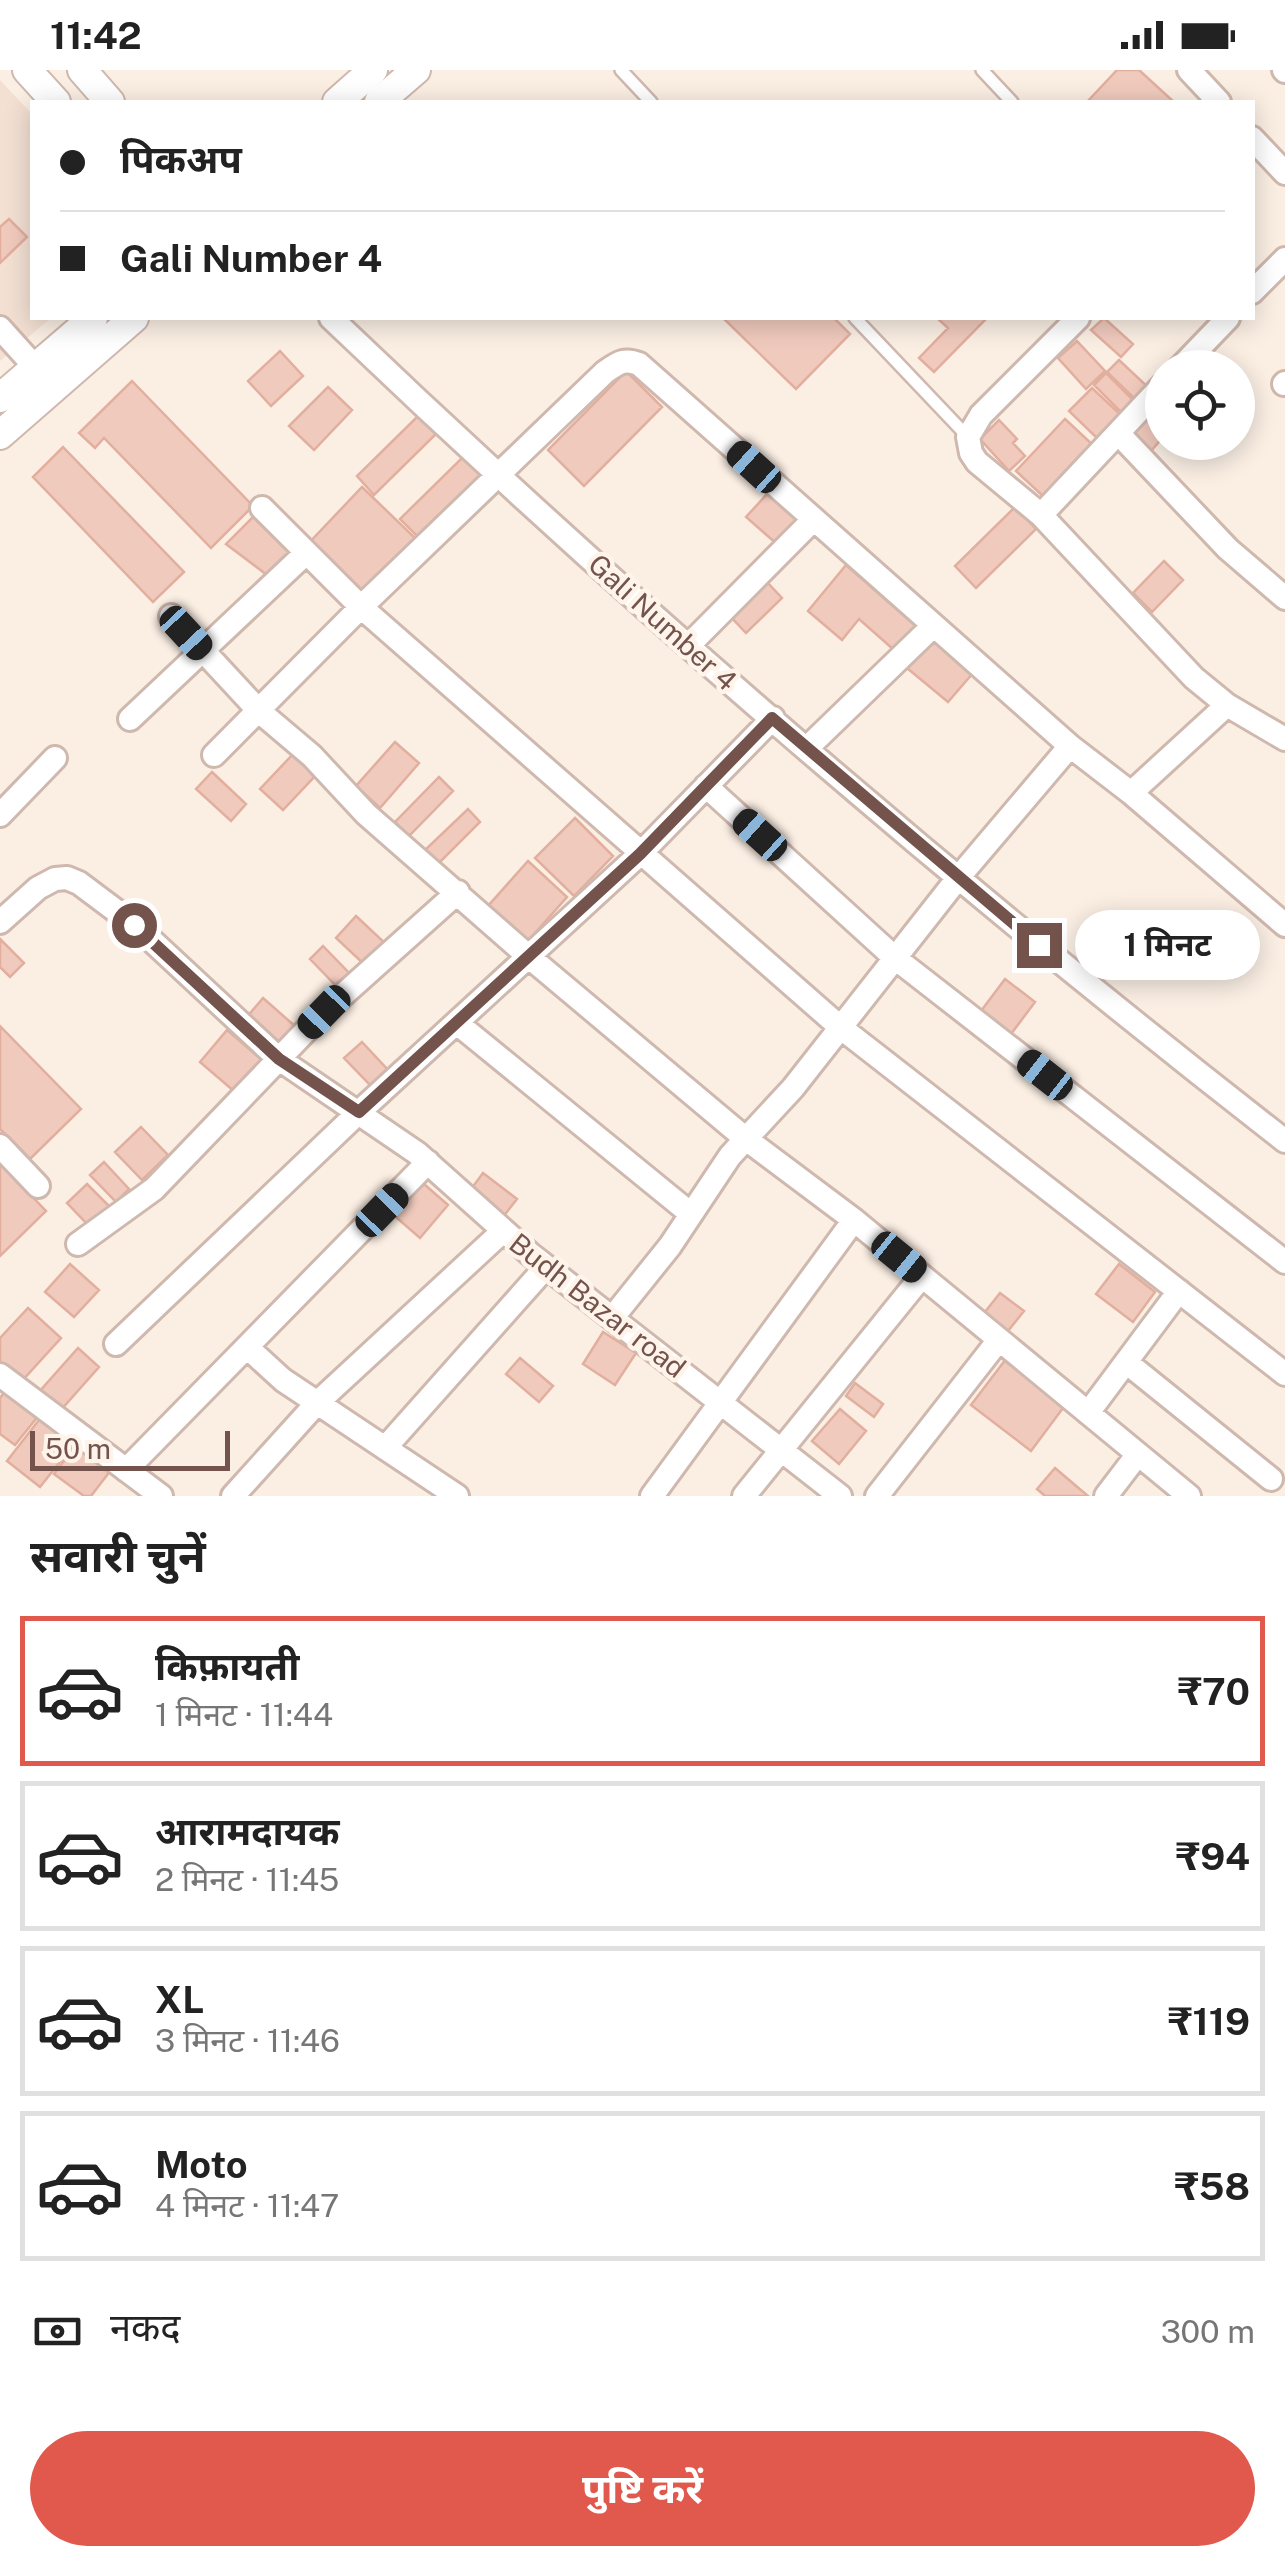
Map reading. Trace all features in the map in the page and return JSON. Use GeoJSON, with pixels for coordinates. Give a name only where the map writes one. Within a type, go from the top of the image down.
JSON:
{"type":"FeatureCollection","features":[{"type":"Feature","properties":{"kind":"street"},"geometry":{"type":"LineString","coordinates":[[27,70],[54,100]]}},
{"type":"Feature","properties":{"kind":"street"},"geometry":{"type":"LineString","coordinates":[[338,100],[374,70]]}},
{"type":"Feature","properties":{"kind":"street"},"geometry":{"type":"LineString","coordinates":[[381,100],[416,70]]}},
{"type":"Feature","properties":{"kind":"street"},"geometry":{"type":"LineString","coordinates":[[1190,70],[1218,100]]}},
{"type":"Feature","properties":{"kind":"street"},"geometry":{"type":"LineString","coordinates":[[1255,142],[1285,172]]}},
{"type":"Feature","properties":{"kind":"street"},"geometry":{"type":"LineString","coordinates":[[1255,289],[1285,258]]}},
{"type":"Feature","properties":{"kind":"street"},"geometry":{"type":"LineString","coordinates":[[0,398],[91,320]]}},
{"type":"Feature","properties":{"kind":"street"},"geometry":{"type":"LineString","coordinates":[[0,435],[132,320]]}},
{"type":"Feature","properties":{"kind":"street","name":"Gali Number 4"},"geometry":{"type":"LineString","coordinates":[[333,320],[500,476],[772,718],[958,878],[1285,1141]]}},
{"type":"Feature","properties":{"kind":"street"},"geometry":{"type":"LineString","coordinates":[[1076,320],[981,415],[968,437],[971,453],[1041,516],[1169,654],[1227,705],[1285,739]]}},
{"type":"Feature","properties":{"kind":"street"},"geometry":{"type":"LineString","coordinates":[[1197,350],[1226,320]]}},
{"type":"Feature","properties":{"kind":"street"},"geometry":{"type":"LineString","coordinates":[[0,328],[36,368]]}},
{"type":"Feature","properties":{"kind":"street"},"geometry":{"type":"LineString","coordinates":[[214,755],[606,372],[628,360],[639,364],[1070,746],[1285,925]]}},
{"type":"Feature","properties":{"kind":"street"},"geometry":{"type":"LineString","coordinates":[[1041,516],[1145,404]]}},
{"type":"Feature","properties":{"kind":"street"},"geometry":{"type":"LineString","coordinates":[[1118,432],[1228,548],[1285,598]]}},
{"type":"Feature","properties":{"kind":"street"},"geometry":{"type":"LineString","coordinates":[[262,508],[361,608],[840,1027],[1285,1374]]}},
{"type":"Feature","properties":{"kind":"street"},"geometry":{"type":"LineString","coordinates":[[689,645],[813,520]]}},
{"type":"Feature","properties":{"kind":"street"},"geometry":{"type":"LineString","coordinates":[[130,719],[306,553]]}},
{"type":"Feature","properties":{"kind":"street"},"geometry":{"type":"LineString","coordinates":[[171,616],[260,712],[312,756],[366,814],[528,956],[746,1139],[854,1220],[1189,1496]]}},
{"type":"Feature","properties":{"kind":"street"},"geometry":{"type":"LineString","coordinates":[[808,748],[933,626]]}},
{"type":"Feature","properties":{"kind":"street"},"geometry":{"type":"LineString","coordinates":[[1131,794],[1227,705]]}},
{"type":"Feature","properties":{"kind":"street"},"geometry":{"type":"LineString","coordinates":[[116,1344],[359,1112],[640,854],[772,718]]}},
{"type":"Feature","properties":{"kind":"street"},"geometry":{"type":"LineString","coordinates":[[613,1317],[670,1246],[730,1156],[793,1088],[958,878],[1070,746]]}},
{"type":"Feature","properties":{"kind":"street"},"geometry":{"type":"LineString","coordinates":[[0,816],[55,758]]}},
{"type":"Feature","properties":{"kind":"street"},"geometry":{"type":"LineString","coordinates":[[706,786],[894,958],[1285,1262]]}},
{"type":"Feature","properties":{"kind":"street","name":"Budh Bazar road"},"geometry":{"type":"LineString","coordinates":[[0,922],[38,888],[55,879],[80,883],[134,925],[279,1059],[428,1162],[546,1267],[784,1450],[834,1494]]}},
{"type":"Feature","properties":{"kind":"street"},"geometry":{"type":"LineString","coordinates":[[78,1244],[154,1189],[324,1012],[458,892]]}},
{"type":"Feature","properties":{"kind":"street"},"geometry":{"type":"LineString","coordinates":[[458,1024],[691,1214]]}},
{"type":"Feature","properties":{"kind":"street"},"geometry":{"type":"LineString","coordinates":[[0,1146],[38,1186]]}},
{"type":"Feature","properties":{"kind":"street"},"geometry":{"type":"LineString","coordinates":[[126,1470],[428,1162]]}},
{"type":"Feature","properties":{"kind":"street"},"geometry":{"type":"LineString","coordinates":[[652,1496],[854,1220]]}},
{"type":"Feature","properties":{"kind":"street"},"geometry":{"type":"LineString","coordinates":[[233,1496],[317,1403],[504,1231]]}},
{"type":"Feature","properties":{"kind":"street"},"geometry":{"type":"LineString","coordinates":[[385,1448],[546,1267]]}},
{"type":"Feature","properties":{"kind":"street"},"geometry":{"type":"LineString","coordinates":[[744,1496],[922,1276]]}},
{"type":"Feature","properties":{"kind":"street"},"geometry":{"type":"LineString","coordinates":[[1088,1413],[1179,1291]]}},
{"type":"Feature","properties":{"kind":"street"},"geometry":{"type":"LineString","coordinates":[[878,1496],[998,1341]]}},
{"type":"Feature","properties":{"kind":"street"},"geometry":{"type":"LineString","coordinates":[[247,1347],[283,1380],[457,1496]]}},
{"type":"Feature","properties":{"kind":"street"},"geometry":{"type":"LineString","coordinates":[[1126,1362],[1271,1478]]}},
{"type":"Feature","properties":{"kind":"street"},"geometry":{"type":"LineString","coordinates":[[0,1375],[161,1496]]}},
{"type":"Feature","properties":{"kind":"street"},"geometry":{"type":"LineString","coordinates":[[1106,1496],[1138,1454]]}},
{"type":"Feature","properties":{"kind":"lane"},"geometry":{"type":"LineString","coordinates":[[620,70],[649,100]]}},
{"type":"Feature","properties":{"kind":"lane"},"geometry":{"type":"LineString","coordinates":[[982,70],[1010,100]]}},
{"type":"Feature","properties":{"kind":"lane"},"geometry":{"type":"LineString","coordinates":[[857,320],[968,437]]}},
{"type":"Feature","properties":{"kind":"shaded area"},"geometry":{"type":"Polygon","coordinates":[[[0,80],[30,112],[30,320],[49,320],[0,361],[0,80]]]}},
{"type":"Feature","properties":{"kind":"building"},"geometry":{"type":"Polygon","coordinates":[[[1117,70],[1139,70],[1172,100],[1089,100],[1117,70]]]}},
{"type":"Feature","properties":{"kind":"building"},"geometry":{"type":"Polygon","coordinates":[[[9,219],[27,237],[0,263],[0,227],[9,219]]]}},
{"type":"Feature","properties":{"kind":"building"},"geometry":{"type":"Polygon","coordinates":[[[725,320],[836,320],[850,334],[796,389],[725,320]]]}},
{"type":"Feature","properties":{"kind":"building"},"geometry":{"type":"Polygon","coordinates":[[[939,320],[985,320],[934,372],[919,358],[948,328],[939,320]]]}},
{"type":"Feature","properties":{"kind":"building"},"geometry":{"type":"Polygon","coordinates":[[[1106,320],[1133,344],[1121,357],[1091,330],[1106,320]]]}},
{"type":"Feature","properties":{"kind":"building"},"geometry":{"type":"Polygon","coordinates":[[[1077,341],[1105,371],[1086,389],[1058,358],[1077,341]]]}},
{"type":"Feature","properties":{"kind":"building"},"geometry":{"type":"Polygon","coordinates":[[[280,351],[303,376],[271,406],[248,381],[280,351]]]}},
{"type":"Feature","properties":{"kind":"building"},"geometry":{"type":"Polygon","coordinates":[[[1119,360],[1145,384],[1145,396],[1139,403],[1107,372],[1119,360]]]}},
{"type":"Feature","properties":{"kind":"building"},"geometry":{"type":"Polygon","coordinates":[[[626,371],[662,407],[584,486],[548,450],[626,371]]]}},
{"type":"Feature","properties":{"kind":"building"},"geometry":{"type":"Polygon","coordinates":[[[1106,373],[1137,404],[1125,416],[1094,385],[1106,373]]]}},
{"type":"Feature","properties":{"kind":"building"},"geometry":{"type":"Polygon","coordinates":[[[132,381],[253,506],[211,548],[104,438],[95,448],[79,433],[132,381]]]}},
{"type":"Feature","properties":{"kind":"building"},"geometry":{"type":"Polygon","coordinates":[[[328,387],[352,410],[314,450],[289,426],[328,387]]]}},
{"type":"Feature","properties":{"kind":"building"},"geometry":{"type":"Polygon","coordinates":[[[1092,388],[1123,417],[1100,441],[1069,411],[1092,388]]]}},
{"type":"Feature","properties":{"kind":"building"},"geometry":{"type":"Polygon","coordinates":[[[1142,414],[1145,444],[1128,430],[1142,414]]]}},
{"type":"Feature","properties":{"kind":"building"},"geometry":{"type":"Polygon","coordinates":[[[418,416],[436,434],[374,495],[357,476],[418,416]]]}},
{"type":"Feature","properties":{"kind":"building"},"geometry":{"type":"Polygon","coordinates":[[[1065,419],[1094,446],[1045,498],[1016,471],[1065,419]]]}},
{"type":"Feature","properties":{"kind":"building"},"geometry":{"type":"Polygon","coordinates":[[[999,420],[1017,439],[1013,443],[1025,456],[1009,471],[980,439],[999,420]]]}},
{"type":"Feature","properties":{"kind":"building"},"geometry":{"type":"Polygon","coordinates":[[[63,447],[184,572],[153,602],[33,477],[63,447]]]}},
{"type":"Feature","properties":{"kind":"building"},"geometry":{"type":"Polygon","coordinates":[[[463,457],[487,482],[425,544],[400,519],[463,457]]]}},
{"type":"Feature","properties":{"kind":"building"},"geometry":{"type":"Polygon","coordinates":[[[362,487],[416,539],[361,597],[307,545],[362,487]]]}},
{"type":"Feature","properties":{"kind":"building"},"geometry":{"type":"Polygon","coordinates":[[[767,494],[799,521],[778,545],[746,517],[767,494]]]}},
{"type":"Feature","properties":{"kind":"building"},"geometry":{"type":"Polygon","coordinates":[[[1015,507],[1036,529],[976,588],[955,566],[1015,507]]]}},
{"type":"Feature","properties":{"kind":"building"},"geometry":{"type":"Polygon","coordinates":[[[253,517],[295,558],[267,575],[226,544],[253,517]]]}},
{"type":"Feature","properties":{"kind":"building"},"geometry":{"type":"Polygon","coordinates":[[[1164,561],[1183,580],[1152,612],[1133,593],[1164,561]]]}},
{"type":"Feature","properties":{"kind":"building"},"geometry":{"type":"Polygon","coordinates":[[[846,565],[916,626],[894,650],[859,619],[842,640],[808,611],[846,565]]]}},
{"type":"Feature","properties":{"kind":"building"},"geometry":{"type":"Polygon","coordinates":[[[766,581],[782,598],[746,633],[730,616],[766,581]]]}},
{"type":"Feature","properties":{"kind":"building"},"geometry":{"type":"Polygon","coordinates":[[[932,639],[973,673],[948,702],[907,668],[932,639]]]}},
{"type":"Feature","properties":{"kind":"building"},"geometry":{"type":"Polygon","coordinates":[[[395,742],[419,763],[380,808],[356,786],[395,742]]]}},
{"type":"Feature","properties":{"kind":"building"},"geometry":{"type":"Polygon","coordinates":[[[294,753],[317,774],[283,810],[260,789],[294,753]]]}},
{"type":"Feature","properties":{"kind":"building"},"geometry":{"type":"Polygon","coordinates":[[[212,772],[246,804],[231,821],[196,789],[212,772]]]}},
{"type":"Feature","properties":{"kind":"building"},"geometry":{"type":"Polygon","coordinates":[[[439,777],[453,791],[409,836],[395,822],[439,777]]]}},
{"type":"Feature","properties":{"kind":"building"},"geometry":{"type":"Polygon","coordinates":[[[468,809],[480,822],[438,864],[425,850],[468,809]]]}},
{"type":"Feature","properties":{"kind":"building"},"geometry":{"type":"Polygon","coordinates":[[[575,818],[613,856],[574,896],[535,858],[575,818]]]}},
{"type":"Feature","properties":{"kind":"building"},"geometry":{"type":"Polygon","coordinates":[[[528,861],[567,897],[527,942],[488,906],[528,861]]]}},
{"type":"Feature","properties":{"kind":"building"},"geometry":{"type":"Polygon","coordinates":[[[356,916],[387,945],[367,967],[336,938],[356,916]]]}},
{"type":"Feature","properties":{"kind":"building"},"geometry":{"type":"Polygon","coordinates":[[[0,939],[24,963],[10,977],[0,967],[0,939]]]}},
{"type":"Feature","properties":{"kind":"building"},"geometry":{"type":"Polygon","coordinates":[[[323,946],[354,978],[341,991],[310,959],[323,946]]]}},
{"type":"Feature","properties":{"kind":"building"},"geometry":{"type":"Polygon","coordinates":[[[1005,979],[1035,1002],[1008,1038],[978,1015],[1005,979]]]}},
{"type":"Feature","properties":{"kind":"building"},"geometry":{"type":"Polygon","coordinates":[[[263,998],[296,1027],[279,1047],[246,1018],[263,998]]]}},
{"type":"Feature","properties":{"kind":"building"},"geometry":{"type":"Polygon","coordinates":[[[0,1026],[81,1109],[30,1159],[0,1129],[0,1026]]]}},
{"type":"Feature","properties":{"kind":"building"},"geometry":{"type":"Polygon","coordinates":[[[227,1030],[262,1060],[235,1092],[200,1062],[227,1030]]]}},
{"type":"Feature","properties":{"kind":"building"},"geometry":{"type":"Polygon","coordinates":[[[362,1042],[389,1071],[372,1087],[344,1058],[362,1042]]]}},
{"type":"Feature","properties":{"kind":"building"},"geometry":{"type":"Polygon","coordinates":[[[141,1127],[168,1155],[142,1180],[115,1152],[141,1127]]]}},
{"type":"Feature","properties":{"kind":"building"},"geometry":{"type":"Polygon","coordinates":[[[104,1162],[129,1189],[116,1202],[90,1175],[104,1162]]]}},
{"type":"Feature","properties":{"kind":"building"},"geometry":{"type":"Polygon","coordinates":[[[0,1163],[46,1211],[0,1256],[0,1163]]]}},
{"type":"Feature","properties":{"kind":"building"},"geometry":{"type":"Polygon","coordinates":[[[483,1173],[517,1199],[503,1217],[469,1192],[483,1173]]]}},
{"type":"Feature","properties":{"kind":"building"},"geometry":{"type":"Polygon","coordinates":[[[417,1178],[448,1205],[420,1238],[389,1211],[417,1178]]]}},
{"type":"Feature","properties":{"kind":"building"},"geometry":{"type":"Polygon","coordinates":[[[87,1184],[111,1208],[91,1228],[67,1203],[87,1184]]]}},
{"type":"Feature","properties":{"kind":"building"},"geometry":{"type":"Polygon","coordinates":[[[70,1264],[99,1290],[74,1317],[45,1292],[70,1264]]]}},
{"type":"Feature","properties":{"kind":"building"},"geometry":{"type":"Polygon","coordinates":[[[1119,1264],[1155,1292],[1133,1322],[1096,1294],[1119,1264]]]}},
{"type":"Feature","properties":{"kind":"building"},"geometry":{"type":"Polygon","coordinates":[[[1000,1293],[1024,1311],[1004,1336],[981,1317],[1000,1293]]]}},
{"type":"Feature","properties":{"kind":"building"},"geometry":{"type":"Polygon","coordinates":[[[28,1308],[61,1338],[21,1382],[0,1363],[0,1338],[28,1308]]]}},
{"type":"Feature","properties":{"kind":"building"},"geometry":{"type":"Polygon","coordinates":[[[603,1332],[636,1353],[615,1385],[583,1364],[603,1332]]]}},
{"type":"Feature","properties":{"kind":"building"},"geometry":{"type":"Polygon","coordinates":[[[78,1348],[99,1367],[60,1411],[39,1392],[78,1348]]]}},
{"type":"Feature","properties":{"kind":"building"},"geometry":{"type":"Polygon","coordinates":[[[520,1358],[553,1386],[539,1402],[506,1374],[520,1358]]]}},
{"type":"Feature","properties":{"kind":"building"},"geometry":{"type":"Polygon","coordinates":[[[1006,1359],[1066,1404],[1031,1451],[971,1405],[1006,1359]]]}},
{"type":"Feature","properties":{"kind":"building"},"geometry":{"type":"Polygon","coordinates":[[[855,1383],[883,1404],[874,1417],[846,1396],[855,1383]]]}},
{"type":"Feature","properties":{"kind":"building"},"geometry":{"type":"Polygon","coordinates":[[[7,1389],[39,1415],[15,1445],[0,1434],[0,1398],[7,1389]]]}},
{"type":"Feature","properties":{"kind":"building"},"geometry":{"type":"Polygon","coordinates":[[[840,1409],[866,1431],[839,1464],[812,1441],[840,1409]]]}},
{"type":"Feature","properties":{"kind":"building"},"geometry":{"type":"Polygon","coordinates":[[[42,1416],[75,1443],[40,1487],[7,1461],[42,1416]]]}},
{"type":"Feature","properties":{"kind":"building"},"geometry":{"type":"Polygon","coordinates":[[[77,1444],[111,1470],[91,1496],[84,1496],[54,1474],[77,1444]]]}},
{"type":"Feature","properties":{"kind":"building"},"geometry":{"type":"Polygon","coordinates":[[[1055,1468],[1088,1496],[1045,1496],[1037,1489],[1055,1468]]]}},
{"type":"Feature","properties":{"kind":"route"},"geometry":{"type":"LineString","coordinates":[[134,925],[279,1059],[359,1112],[640,854],[772,718],[1039,945]]}}]}
